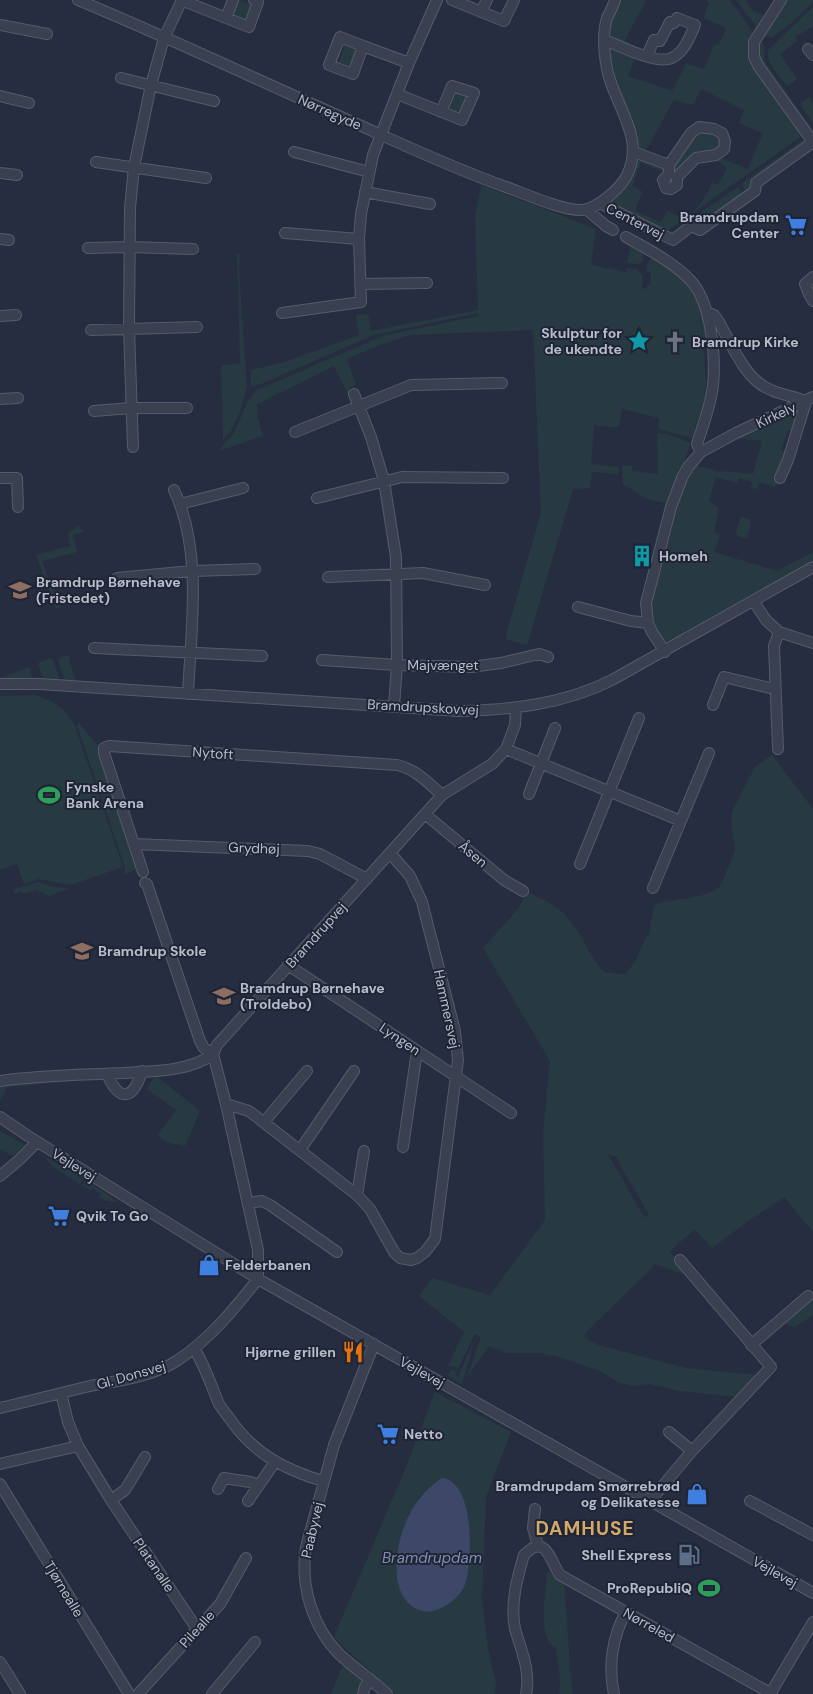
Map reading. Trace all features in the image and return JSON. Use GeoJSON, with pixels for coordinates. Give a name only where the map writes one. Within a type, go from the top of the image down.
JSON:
{"type":"FeatureCollection","features":[{"type":"Feature","properties":{"kind":"street","name":"Nørregyde"},"geometry":{"type":"LineString","coordinates":[[78,0],[478,177],[565,208],[587,210]]}},
{"type":"Feature","properties":{"kind":"street"},"geometry":{"type":"LineString","coordinates":[[133,448],[128,247],[134,168],[151,85],[164,38],[182,0],[249,27],[258,2],[254,0]]}},
{"type":"Feature","properties":{"kind":"street"},"geometry":{"type":"LineString","coordinates":[[226,18],[233,0]]}},
{"type":"Feature","properties":{"kind":"street"},"geometry":{"type":"LineString","coordinates":[[282,313],[362,302],[359,239],[365,192],[373,155],[409,63],[437,0]]}},
{"type":"Feature","properties":{"kind":"street"},"geometry":{"type":"LineString","coordinates":[[452,0],[504,21],[514,0]]}},
{"type":"Feature","properties":{"kind":"street"},"geometry":{"type":"LineString","coordinates":[[481,12],[487,0]]}},
{"type":"Feature","properties":{"kind":"street"},"geometry":{"type":"LineString","coordinates":[[613,230],[587,210],[610,196],[627,176],[634,152],[628,122],[608,72],[604,40],[604,30],[615,0]]}},
{"type":"Feature","properties":{"kind":"street","name":"Centervej"},"geometry":{"type":"LineString","coordinates":[[600,203],[673,240],[691,226],[700,230],[755,191],[756,183],[813,142],[754,57],[754,42],[782,0]]}},
{"type":"Feature","properties":{"kind":"street"},"geometry":{"type":"LineString","coordinates":[[604,40],[647,56],[670,59],[688,41],[695,25],[677,18],[674,23],[670,22],[660,41],[654,40],[647,56]]}},
{"type":"Feature","properties":{"kind":"street"},"geometry":{"type":"LineString","coordinates":[[0,25],[48,34]]}},
{"type":"Feature","properties":{"kind":"street"},"geometry":{"type":"LineString","coordinates":[[363,46],[409,63]]}},
{"type":"Feature","properties":{"kind":"street"},"geometry":{"type":"LineString","coordinates":[[121,78],[214,101]]}},
{"type":"Feature","properties":{"kind":"street"},"geometry":{"type":"LineString","coordinates":[[397,94],[441,112]]}},
{"type":"Feature","properties":{"kind":"street"},"geometry":{"type":"LineString","coordinates":[[0,96],[29,104]]}},
{"type":"Feature","properties":{"kind":"street"},"geometry":{"type":"LineString","coordinates":[[699,127],[714,129],[722,133],[725,145],[721,153],[696,158],[672,172],[691,134],[699,127]]}},
{"type":"Feature","properties":{"kind":"street"},"geometry":{"type":"LineString","coordinates":[[294,152],[369,172]]}},
{"type":"Feature","properties":{"kind":"street"},"geometry":{"type":"LineString","coordinates":[[634,152],[672,172]]}},
{"type":"Feature","properties":{"kind":"street"},"geometry":{"type":"LineString","coordinates":[[96,162],[206,178]]}},
{"type":"Feature","properties":{"kind":"street"},"geometry":{"type":"LineString","coordinates":[[0,173],[17,175]]}},
{"type":"Feature","properties":{"kind":"street"},"geometry":{"type":"LineString","coordinates":[[365,192],[430,204]]}},
{"type":"Feature","properties":{"kind":"street"},"geometry":{"type":"LineString","coordinates":[[284,234],[359,239]]}},
{"type":"Feature","properties":{"kind":"street"},"geometry":{"type":"LineString","coordinates":[[626,236],[669,262],[693,283],[702,297],[708,313],[713,385],[697,444],[701,452]]}},
{"type":"Feature","properties":{"kind":"street"},"geometry":{"type":"LineString","coordinates":[[88,248],[193,249]]}},
{"type":"Feature","properties":{"kind":"street"},"geometry":{"type":"LineString","coordinates":[[813,277],[806,284],[813,300]]}},
{"type":"Feature","properties":{"kind":"street"},"geometry":{"type":"LineString","coordinates":[[360,284],[427,283]]}},
{"type":"Feature","properties":{"kind":"street"},"geometry":{"type":"LineString","coordinates":[[708,313],[714,315],[719,322],[747,371],[756,381],[772,391],[809,399]]}},
{"type":"Feature","properties":{"kind":"street"},"geometry":{"type":"LineString","coordinates":[[0,316],[16,315]]}},
{"type":"Feature","properties":{"kind":"street"},"geometry":{"type":"LineString","coordinates":[[91,330],[197,327]]}},
{"type":"Feature","properties":{"kind":"street"},"geometry":{"type":"LineString","coordinates":[[296,432],[411,385],[502,384]]}},
{"type":"Feature","properties":{"kind":"street","name":"Majvænget"},"geometry":{"type":"LineString","coordinates":[[354,394],[371,437],[384,481],[396,557],[397,665],[394,706]]}},
{"type":"Feature","properties":{"kind":"street"},"geometry":{"type":"LineString","coordinates":[[0,399],[18,398]]}},
{"type":"Feature","properties":{"kind":"street","name":"Kirkely"},"geometry":{"type":"LineString","coordinates":[[665,652],[652,632],[646,611],[650,585],[671,508],[688,467],[701,452],[736,433],[809,399]]}},
{"type":"Feature","properties":{"kind":"street","name":"Kirkely"},"geometry":{"type":"LineString","coordinates":[[780,478],[809,399]]}},
{"type":"Feature","properties":{"kind":"street"},"geometry":{"type":"LineString","coordinates":[[94,411],[132,408],[187,408]]}},
{"type":"Feature","properties":{"kind":"street"},"geometry":{"type":"LineString","coordinates":[[317,498],[402,477],[503,478]]}},
{"type":"Feature","properties":{"kind":"street"},"geometry":{"type":"LineString","coordinates":[[0,478],[17,478],[18,507]]}},
{"type":"Feature","properties":{"kind":"street"},"geometry":{"type":"LineString","coordinates":[[180,504],[243,488]]}},
{"type":"Feature","properties":{"kind":"street"},"geometry":{"type":"LineString","coordinates":[[174,490],[180,504],[192,571],[193,610],[188,694]]}},
{"type":"Feature","properties":{"kind":"street","name":"Bramdrupskovvej"},"geometry":{"type":"LineString","coordinates":[[0,684],[39,684],[459,711],[516,708],[556,700],[592,689],[665,652],[813,567]]}},
{"type":"Feature","properties":{"kind":"street"},"geometry":{"type":"LineString","coordinates":[[117,578],[192,571],[256,569]]}},
{"type":"Feature","properties":{"kind":"street"},"geometry":{"type":"LineString","coordinates":[[328,576],[423,573],[485,585]]}},
{"type":"Feature","properties":{"kind":"street"},"geometry":{"type":"LineString","coordinates":[[754,602],[766,620],[779,632],[813,643]]}},
{"type":"Feature","properties":{"kind":"street"},"geometry":{"type":"LineString","coordinates":[[578,607],[631,621],[648,623]]}},
{"type":"Feature","properties":{"kind":"street"},"geometry":{"type":"LineString","coordinates":[[778,749],[774,689],[774,646],[779,632]]}},
{"type":"Feature","properties":{"kind":"street"},"geometry":{"type":"LineString","coordinates":[[94,648],[262,656]]}},
{"type":"Feature","properties":{"kind":"street","name":"Majvænget"},"geometry":{"type":"LineString","coordinates":[[322,660],[471,667],[501,663],[539,654],[548,656]]}},
{"type":"Feature","properties":{"kind":"street"},"geometry":{"type":"LineString","coordinates":[[712,705],[724,677],[774,689]]}},
{"type":"Feature","properties":{"kind":"street","name":"Bramdrupvej"},"geometry":{"type":"LineString","coordinates":[[213,1054],[222,1038],[442,795],[492,764],[506,749],[515,725],[516,708]]}},
{"type":"Feature","properties":{"kind":"street"},"geometry":{"type":"LineString","coordinates":[[580,864],[639,718]]}},
{"type":"Feature","properties":{"kind":"street"},"geometry":{"type":"LineString","coordinates":[[529,794],[555,728]]}},
{"type":"Feature","properties":{"kind":"street","name":"Nytoft"},"geometry":{"type":"LineString","coordinates":[[143,872],[104,753],[104,748],[108,746],[397,765],[407,767],[442,795]]}},
{"type":"Feature","properties":{"kind":"street"},"geometry":{"type":"LineString","coordinates":[[506,749],[681,821]]}},
{"type":"Feature","properties":{"kind":"street"},"geometry":{"type":"LineString","coordinates":[[653,888],[709,753]]}},
{"type":"Feature","properties":{"kind":"street","name":"Åsen"},"geometry":{"type":"LineString","coordinates":[[425,814],[504,880],[523,891]]}},
{"type":"Feature","properties":{"kind":"street","name":"Grydhøj"},"geometry":{"type":"LineString","coordinates":[[134,844],[308,851],[320,854],[367,879]]}},
{"type":"Feature","properties":{"kind":"street","name":"Hammersvej"},"geometry":{"type":"LineString","coordinates":[[358,1195],[370,1210],[394,1252],[400,1258],[411,1260],[417,1258],[435,1240],[456,1077],[457,1045],[422,902],[410,876],[390,853]]}},
{"type":"Feature","properties":{"kind":"street"},"geometry":{"type":"LineString","coordinates":[[145,883],[147,884],[200,1041],[204,1048],[213,1054],[258,1250],[258,1278]]}},
{"type":"Feature","properties":{"kind":"street","name":"Lyngen"},"geometry":{"type":"LineString","coordinates":[[288,965],[511,1113]]}},
{"type":"Feature","properties":{"kind":"street"},"geometry":{"type":"LineString","coordinates":[[403,1147],[417,1051]]}},
{"type":"Feature","properties":{"kind":"street"},"geometry":{"type":"LineString","coordinates":[[0,1081],[190,1066],[205,1061],[213,1054]]}},
{"type":"Feature","properties":{"kind":"street"},"geometry":{"type":"LineString","coordinates":[[107,1074],[113,1087],[122,1094],[127,1094],[132,1092],[139,1082],[142,1071]]}},
{"type":"Feature","properties":{"kind":"street"},"geometry":{"type":"LineString","coordinates":[[264,1122],[307,1071]]}},
{"type":"Feature","properties":{"kind":"street"},"geometry":{"type":"LineString","coordinates":[[300,1150],[354,1071]]}},
{"type":"Feature","properties":{"kind":"street"},"geometry":{"type":"LineString","coordinates":[[226,1104],[249,1111],[358,1195]]}},
{"type":"Feature","properties":{"kind":"street","name":"Vejlevej"},"geometry":{"type":"LineString","coordinates":[[0,1117],[37,1142],[258,1278],[813,1593]]}},
{"type":"Feature","properties":{"kind":"street","name":"Vejlevej"},"geometry":{"type":"LineString","coordinates":[[0,1124],[12,1131],[28,1136]]}},
{"type":"Feature","properties":{"kind":"street","name":"Vejlevej"},"geometry":{"type":"LineString","coordinates":[[0,1176],[37,1142]]}},
{"type":"Feature","properties":{"kind":"street"},"geometry":{"type":"LineString","coordinates":[[358,1195],[364,1151]]}},
{"type":"Feature","properties":{"kind":"street"},"geometry":{"type":"LineString","coordinates":[[248,1203],[262,1201],[270,1205],[337,1252]]}},
{"type":"Feature","properties":{"kind":"street"},"geometry":{"type":"LineString","coordinates":[[650,1501],[692,1451],[771,1367],[680,1260]]}},
{"type":"Feature","properties":{"kind":"street","name":"Gl. Donsvej"},"geometry":{"type":"LineString","coordinates":[[0,1408],[158,1370],[177,1361],[194,1348],[236,1308],[258,1278]]}},
{"type":"Feature","properties":{"kind":"street"},"geometry":{"type":"LineString","coordinates":[[751,1345],[808,1296]]}},
{"type":"Feature","properties":{"kind":"street","name":"Paabyvej"},"geometry":{"type":"LineString","coordinates":[[374,1344],[334,1445],[306,1546],[304,1564],[305,1583],[310,1606],[324,1635],[338,1653],[387,1694]]}},
{"type":"Feature","properties":{"kind":"street"},"geometry":{"type":"LineString","coordinates":[[194,1348],[202,1361],[220,1405],[250,1443],[275,1462],[299,1474],[323,1481]]}},
{"type":"Feature","properties":{"kind":"street","name":"Platanalle"},"geometry":{"type":"LineString","coordinates":[[62,1392],[68,1422],[78,1446],[111,1500],[197,1629]]}},
{"type":"Feature","properties":{"kind":"street"},"geometry":{"type":"LineString","coordinates":[[669,1432],[692,1451]]}},
{"type":"Feature","properties":{"kind":"street"},"geometry":{"type":"LineString","coordinates":[[0,1464],[78,1446]]}},
{"type":"Feature","properties":{"kind":"street"},"geometry":{"type":"LineString","coordinates":[[111,1500],[125,1490],[145,1457]]}},
{"type":"Feature","properties":{"kind":"street"},"geometry":{"type":"LineString","coordinates":[[248,1501],[275,1462]]}},
{"type":"Feature","properties":{"kind":"street"},"geometry":{"type":"LineString","coordinates":[[218,1489],[224,1478],[259,1485]]}},
{"type":"Feature","properties":{"kind":"street","name":"Tjørnealle"},"geometry":{"type":"LineString","coordinates":[[0,1484],[129,1694]]}},
{"type":"Feature","properties":{"kind":"street"},"geometry":{"type":"LineString","coordinates":[[750,1501],[813,1534]]}},
{"type":"Feature","properties":{"kind":"street"},"geometry":{"type":"LineString","coordinates":[[526,1694],[527,1675],[513,1611],[524,1555],[538,1546],[533,1528],[535,1509]]}},
{"type":"Feature","properties":{"kind":"street","name":"Nørreled"},"geometry":{"type":"LineString","coordinates":[[538,1546],[548,1552],[560,1575],[771,1694]]}},
{"type":"Feature","properties":{"kind":"street","name":"Pilealle"},"geometry":{"type":"LineString","coordinates":[[138,1694],[220,1604],[246,1558]]}},
{"type":"Feature","properties":{"kind":"street"},"geometry":{"type":"LineString","coordinates":[[614,1694],[612,1669],[613,1643],[618,1625],[626,1612]]}},
{"type":"Feature","properties":{"kind":"street"},"geometry":{"type":"LineString","coordinates":[[771,1694],[813,1622]]}},
{"type":"Feature","properties":{"kind":"street"},"geometry":{"type":"LineString","coordinates":[[212,1694],[255,1642]]}},
{"type":"Feature","properties":{"kind":"street"},"geometry":{"type":"LineString","coordinates":[[0,1662],[20,1694]]}},
{"type":"Feature","properties":{"kind":"street"},"geometry":{"type":"LineString","coordinates":[[363,1694],[364,1687],[370,1679]]}},
{"type":"Feature","properties":{"kind":"shaded area"},"geometry":{"type":"Polygon","coordinates":[[[239,0],[252,5],[244,22],[232,17],[239,0]]]}},
{"type":"Feature","properties":{"kind":"shaded area"},"geometry":{"type":"Polygon","coordinates":[[[615,0],[646,0],[624,42],[609,36],[608,17],[615,0]]]}},
{"type":"Feature","properties":{"kind":"shaded area"},"geometry":{"type":"Polygon","coordinates":[[[704,0],[730,0],[754,34],[750,44],[803,135],[664,233],[608,202],[636,160],[638,158],[663,169],[664,172],[641,163],[632,186],[643,192],[635,210],[659,222],[667,211],[683,216],[693,211],[704,198],[712,183],[718,185],[727,168],[717,160],[720,158],[748,169],[763,133],[739,123],[744,110],[701,89],[693,105],[674,100],[645,152],[638,149],[615,78],[610,48],[635,57],[628,76],[672,91],[686,64],[704,69],[714,45],[719,44],[726,28],[704,18],[709,2],[704,0]]]}},
{"type":"Feature","properties":{"kind":"shaded area"},"geometry":{"type":"Polygon","coordinates":[[[736,0],[746,0],[753,11],[763,16],[756,26],[736,0]]]}},
{"type":"Feature","properties":{"kind":"shaded area"},"geometry":{"type":"Polygon","coordinates":[[[787,0],[813,0],[813,2],[790,24],[771,38],[763,35],[787,0]]]}},
{"type":"Feature","properties":{"kind":"shaded area"},"geometry":{"type":"Polygon","coordinates":[[[813,7],[813,26],[795,37],[797,41],[780,54],[797,79],[788,86],[771,65],[768,50],[813,7]]]}},
{"type":"Feature","properties":{"kind":"shaded area"},"geometry":{"type":"Polygon","coordinates":[[[761,41],[764,46],[764,61],[813,130],[813,137],[760,61],[757,51],[761,41]]]}},
{"type":"Feature","properties":{"kind":"shaded area"},"geometry":{"type":"Polygon","coordinates":[[[346,43],[358,48],[350,66],[339,62],[346,43]]]}},
{"type":"Feature","properties":{"kind":"shaded area"},"geometry":{"type":"Polygon","coordinates":[[[456,90],[467,95],[459,114],[448,109],[456,90]]]}},
{"type":"Feature","properties":{"kind":"shaded area"},"geometry":{"type":"Polygon","coordinates":[[[809,97],[813,103],[813,123],[800,104],[809,97]]]}},
{"type":"Feature","properties":{"kind":"shaded area"},"geometry":{"type":"Polygon","coordinates":[[[702,130],[719,134],[722,148],[677,172],[671,170],[692,136],[702,130]]]}},
{"type":"Feature","properties":{"kind":"shaded area"},"geometry":{"type":"Polygon","coordinates":[[[804,139],[807,142],[749,182],[751,189],[746,194],[742,183],[804,139]]]}},
{"type":"Feature","properties":{"kind":"shaded area"},"geometry":{"type":"Polygon","coordinates":[[[481,185],[596,229],[591,265],[626,272],[627,268],[637,269],[642,275],[642,288],[647,289],[647,285],[651,285],[651,272],[646,271],[652,257],[664,262],[685,279],[699,297],[705,333],[705,352],[700,312],[706,380],[705,400],[692,438],[658,429],[659,418],[622,409],[619,427],[594,426],[591,464],[619,467],[618,474],[592,472],[590,488],[573,489],[527,645],[505,639],[541,513],[533,330],[409,335],[374,347],[347,359],[356,385],[350,388],[356,403],[351,401],[334,366],[257,404],[258,418],[263,436],[218,451],[234,433],[247,403],[255,391],[385,335],[479,316],[478,313],[374,335],[261,384],[252,387],[251,385],[251,370],[285,362],[359,335],[356,315],[368,314],[371,331],[478,310],[475,218],[481,185]]]}},
{"type":"Feature","properties":{"kind":"shaded area"},"geometry":{"type":"Polygon","coordinates":[[[738,187],[744,196],[701,226],[672,236],[669,234],[738,187]]]}},
{"type":"Feature","properties":{"kind":"shaded area"},"geometry":{"type":"Polygon","coordinates":[[[631,245],[643,252],[643,261],[639,264],[627,263],[631,245]]]}},
{"type":"Feature","properties":{"kind":"shaded area"},"geometry":{"type":"Polygon","coordinates":[[[237,253],[240,254],[239,271],[247,387],[240,412],[231,431],[223,440],[221,365],[240,364],[237,253]]]}},
{"type":"Feature","properties":{"kind":"shaded area"},"geometry":{"type":"Polygon","coordinates":[[[792,410],[796,412],[797,418],[793,430],[788,430],[781,450],[787,452],[776,487],[759,482],[757,489],[751,488],[752,482],[739,478],[737,483],[716,477],[709,501],[719,508],[714,532],[720,535],[714,552],[777,571],[813,552],[813,560],[666,646],[653,620],[651,601],[679,498],[693,465],[718,471],[753,474],[762,441],[736,438],[792,410]]]}},
{"type":"Feature","properties":{"kind":"shaded area"},"geometry":{"type":"Polygon","coordinates":[[[657,433],[668,434],[691,443],[668,504],[644,498],[623,485],[622,466],[632,466],[632,471],[658,474],[657,433]]]}},
{"type":"Feature","properties":{"kind":"shaded area"},"geometry":{"type":"Polygon","coordinates":[[[740,518],[751,521],[746,538],[738,536],[736,533],[740,518]]]}},
{"type":"Feature","properties":{"kind":"shaded area"},"geometry":{"type":"Polygon","coordinates":[[[78,526],[84,532],[73,535],[77,552],[42,561],[60,608],[56,609],[36,555],[70,546],[68,533],[78,526]]]}},
{"type":"Feature","properties":{"kind":"shaded area"},"geometry":{"type":"Polygon","coordinates":[[[69,655],[76,682],[65,681],[58,661],[59,658],[69,655]]]}},
{"type":"Feature","properties":{"kind":"shaded area"},"geometry":{"type":"Polygon","coordinates":[[[52,658],[60,680],[43,679],[38,663],[52,658]]]}},
{"type":"Feature","properties":{"kind":"shaded area"},"geometry":{"type":"Polygon","coordinates":[[[29,667],[33,679],[2,679],[2,677],[29,667]]]}},
{"type":"Feature","properties":{"kind":"shaded area","name":"Fynske Bank Arena"},"geometry":{"type":"Polygon","coordinates":[[[35,695],[59,706],[75,726],[123,867],[70,885],[38,879],[24,884],[17,864],[0,870],[0,696],[35,695]]]}},
{"type":"Feature","properties":{"kind":"shaded area"},"geometry":{"type":"Polygon","coordinates":[[[79,723],[97,745],[136,870],[125,874],[125,867],[77,726],[79,723]]]}},
{"type":"Feature","properties":{"kind":"shaded area"},"geometry":{"type":"Polygon","coordinates":[[[772,755],[813,809],[813,1232],[784,1197],[712,1248],[695,1229],[670,1251],[686,1275],[654,1264],[587,1331],[584,1337],[598,1345],[686,1368],[757,1375],[739,1397],[680,1391],[649,1384],[634,1386],[618,1382],[600,1371],[559,1357],[539,1353],[507,1353],[489,1346],[467,1377],[481,1337],[475,1334],[455,1375],[458,1377],[474,1341],[462,1384],[448,1376],[451,1370],[456,1372],[457,1368],[450,1365],[445,1372],[464,1332],[419,1296],[432,1278],[490,1295],[545,1220],[543,1133],[550,1061],[483,948],[518,909],[527,892],[552,904],[568,917],[595,961],[605,972],[626,973],[635,962],[647,935],[649,936],[654,906],[657,903],[700,896],[716,890],[721,885],[735,851],[731,820],[733,809],[755,767],[772,755]],[[608,1154],[644,1217],[648,1216],[648,1213],[617,1157],[608,1154]]]}},
{"type":"Feature","properties":{"kind":"shaded area"},"geometry":{"type":"Polygon","coordinates":[[[38,882],[54,887],[69,888],[49,896],[37,890],[24,894],[21,892],[14,894],[14,889],[38,882]]]}},
{"type":"Feature","properties":{"kind":"shaded area"},"geometry":{"type":"Polygon","coordinates":[[[155,1075],[200,1111],[185,1146],[166,1142],[158,1135],[176,1110],[147,1089],[155,1075]]]}},
{"type":"Feature","properties":{"kind":"shaded area"},"geometry":{"type":"Polygon","coordinates":[[[85,1077],[88,1080],[7,1087],[0,1101],[0,1083],[85,1077]]]}},
{"type":"Feature","properties":{"kind":"shaded area"},"geometry":{"type":"Polygon","coordinates":[[[0,1131],[25,1145],[13,1156],[0,1149],[0,1131]]]}},
{"type":"Feature","properties":{"kind":"shaded area"},"geometry":{"type":"Polygon","coordinates":[[[44,1156],[83,1179],[80,1184],[53,1167],[44,1156]]]}},
{"type":"Feature","properties":{"kind":"shaded area"},"geometry":{"type":"Polygon","coordinates":[[[85,1180],[119,1202],[107,1201],[99,1197],[101,1194],[92,1188],[90,1190],[82,1185],[85,1180]]]}},
{"type":"Feature","properties":{"kind":"shaded area"},"geometry":{"type":"Polygon","coordinates":[[[813,1296],[813,1315],[795,1327],[781,1323],[813,1296]]]}},
{"type":"Feature","properties":{"kind":"shaded area"},"geometry":{"type":"Polygon","coordinates":[[[435,1392],[511,1432],[486,1497],[482,1600],[488,1649],[496,1685],[495,1694],[395,1694],[334,1637],[406,1467],[435,1392]]]}},
{"type":"Feature","properties":{"kind":"shaded area"},"geometry":{"type":"Polygon","coordinates":[[[548,1572],[564,1583],[572,1694],[559,1694],[560,1679],[556,1648],[550,1643],[544,1625],[544,1601],[548,1572]]]}},
{"type":"Feature","properties":{"kind":"shaded area"},"geometry":{"type":"Polygon","coordinates":[[[346,1665],[362,1680],[358,1694],[331,1694],[341,1669],[346,1665]]]}},
{"type":"Feature","properties":{"kind":"water","name":"Bramdrupdam"},"geometry":{"type":"Polygon","coordinates":[[[442,1478],[453,1483],[461,1493],[466,1507],[470,1541],[468,1573],[463,1589],[454,1600],[441,1608],[429,1612],[417,1609],[404,1598],[397,1577],[398,1548],[406,1521],[413,1509],[421,1497],[442,1478]]]}},
{"type":"Feature","properties":{"kind":"place","name":"Bramdrupdam Center"},"geometry":{"type":"Point","coordinates":[796,225]}},
{"type":"Feature","properties":{"kind":"place","name":"Skulptur for de ukendte"},"geometry":{"type":"Point","coordinates":[639,341]}},
{"type":"Feature","properties":{"kind":"place","name":"Bramdrup Kirke"},"geometry":{"type":"Point","coordinates":[675,342]}},
{"type":"Feature","properties":{"kind":"place","name":"Homeh"},"geometry":{"type":"Point","coordinates":[642,556]}},
{"type":"Feature","properties":{"kind":"place","name":"Bramdrup Børnehave (Fristedet)"},"geometry":{"type":"Point","coordinates":[20,590]}},
{"type":"Feature","properties":{"kind":"place","name":"Fynske Bank Arena"},"geometry":{"type":"Point","coordinates":[49,795]}},
{"type":"Feature","properties":{"kind":"place","name":"Bramdrup Skole"},"geometry":{"type":"Point","coordinates":[82,951]}},
{"type":"Feature","properties":{"kind":"place","name":"Bramdrup Børnehave (Troldebo)"},"geometry":{"type":"Point","coordinates":[224,996]}},
{"type":"Feature","properties":{"kind":"place","name":"Qvik To Go"},"geometry":{"type":"Point","coordinates":[59,1216]}},
{"type":"Feature","properties":{"kind":"place","name":"Felderbanen"},"geometry":{"type":"Point","coordinates":[209,1265]}},
{"type":"Feature","properties":{"kind":"place","name":"Hjørne grillen"},"geometry":{"type":"Point","coordinates":[353,1352]}},
{"type":"Feature","properties":{"kind":"place","name":"Netto"},"geometry":{"type":"Point","coordinates":[388,1434]}},
{"type":"Feature","properties":{"kind":"place","name":"Bramdrupdam Smørrebrød og Delikatesse"},"geometry":{"type":"Point","coordinates":[697,1494]}},
{"type":"Feature","properties":{"kind":"place","name":"Shell Express"},"geometry":{"type":"Point","coordinates":[689,1555]}},
{"type":"Feature","properties":{"kind":"place","name":"ProRepubliQ"},"geometry":{"type":"Point","coordinates":[709,1588]}},
{"type":"Feature","properties":{"kind":"district","name":"DAMHUSE"},"geometry":{"type":"Point","coordinates":[585,1528]}}]}
